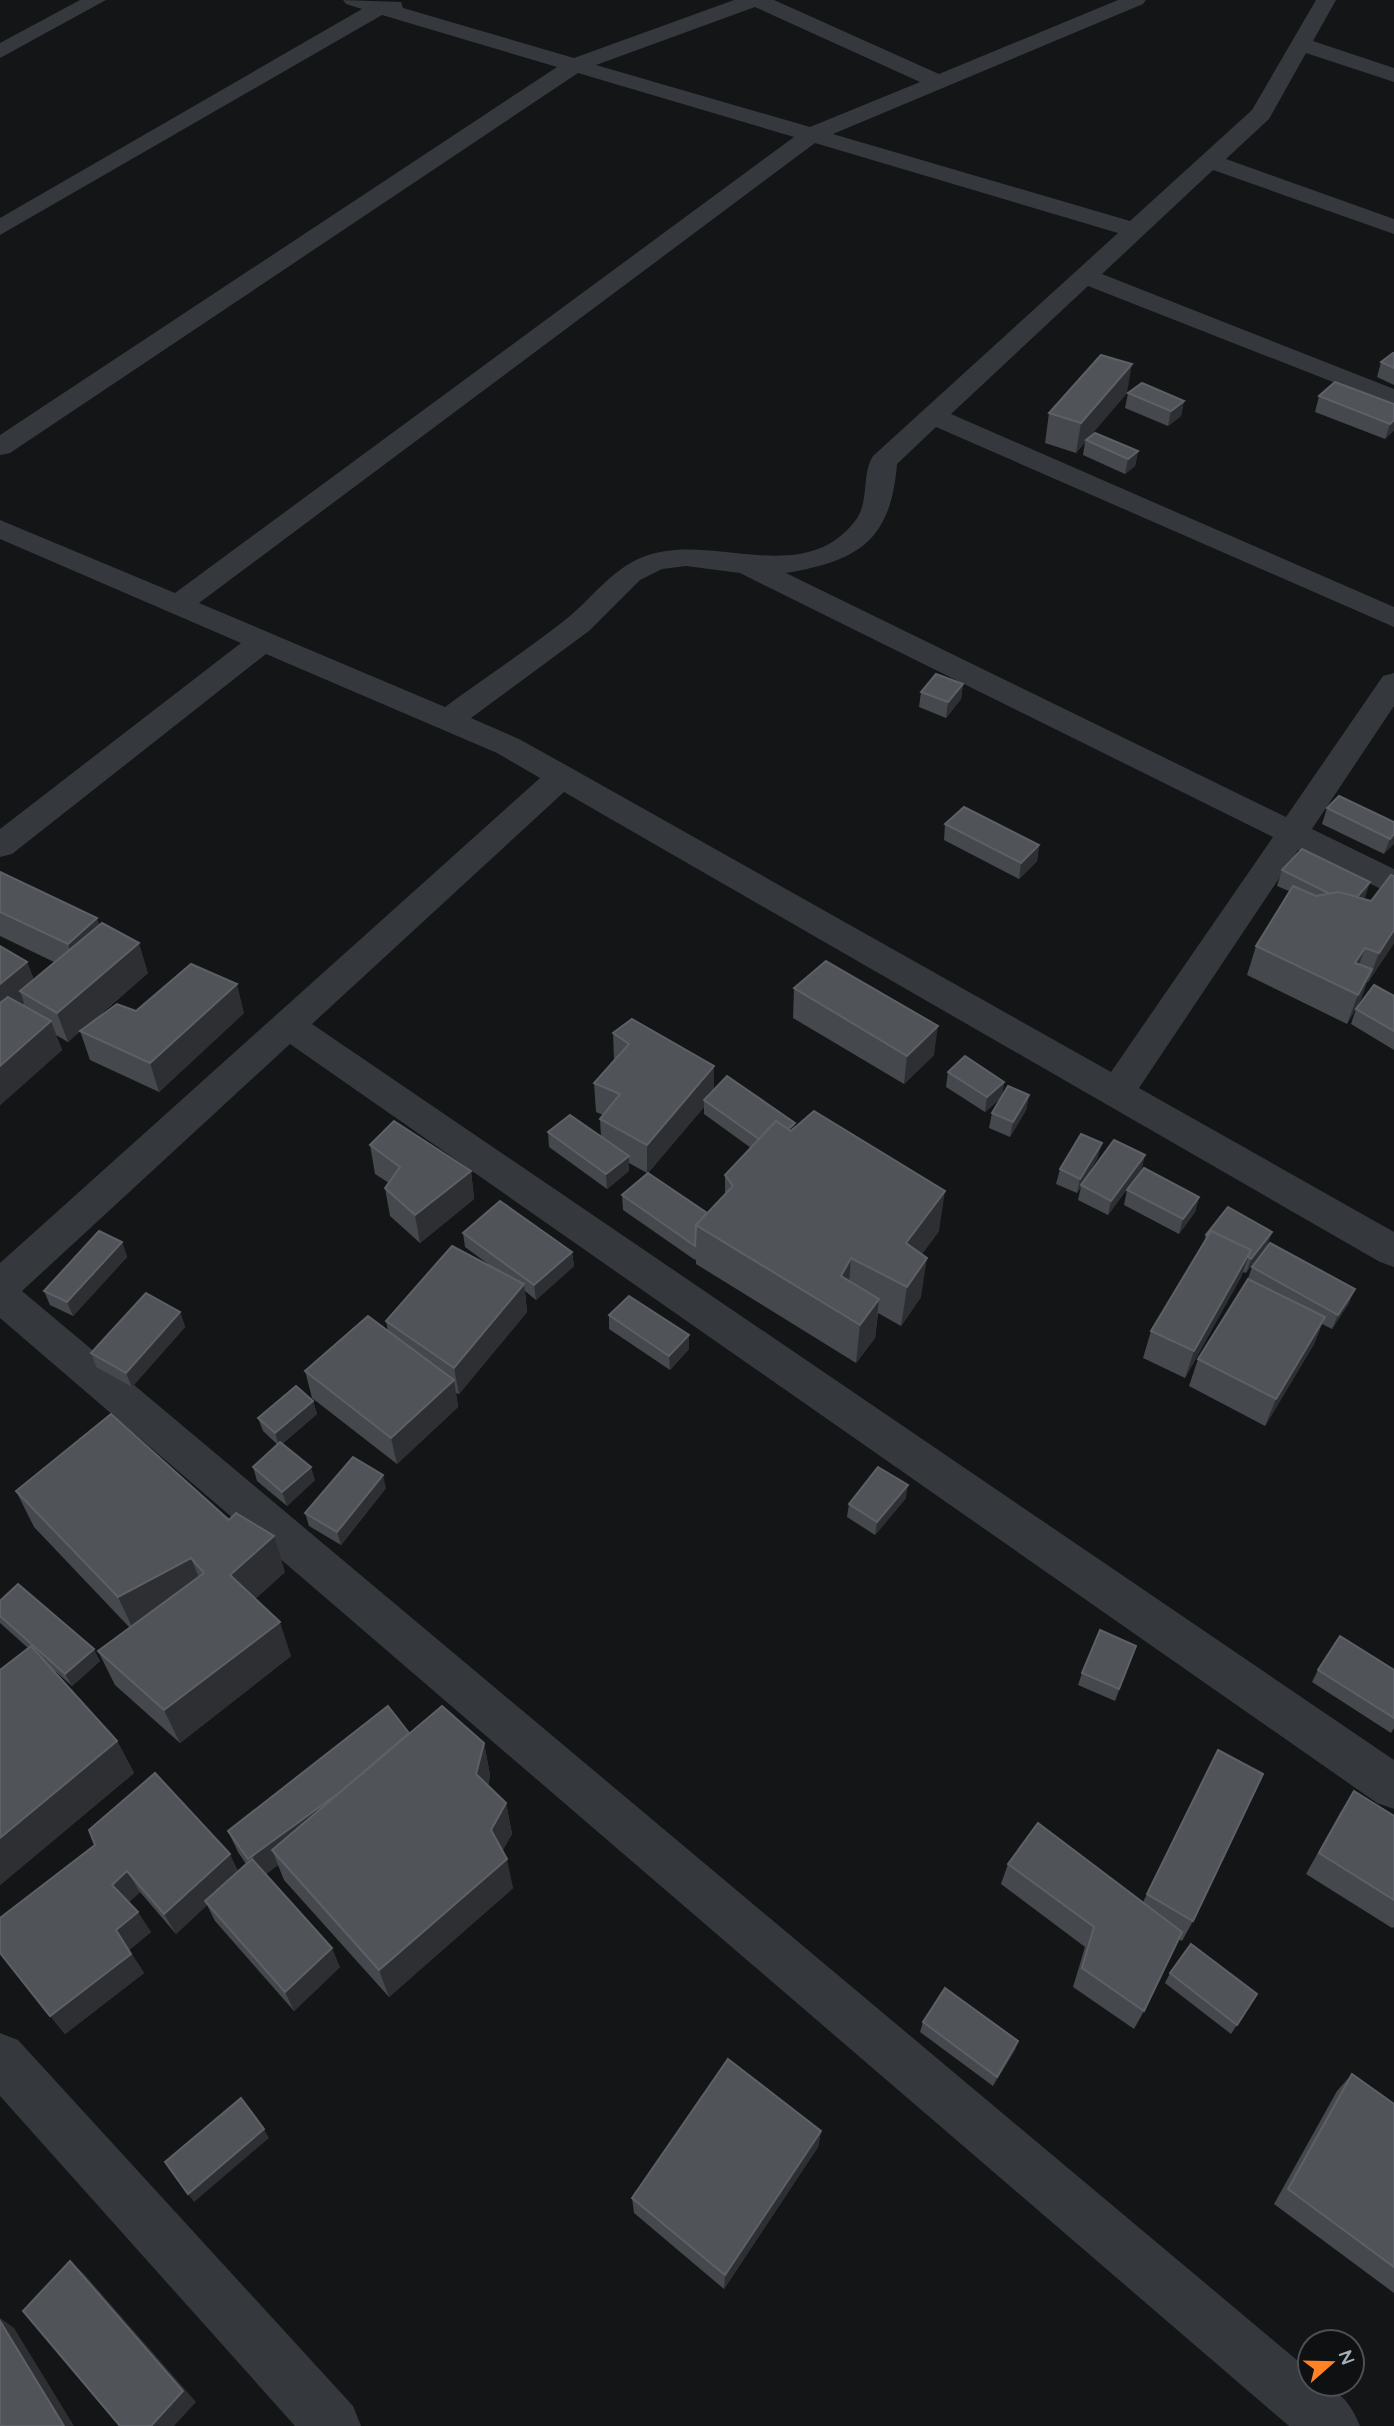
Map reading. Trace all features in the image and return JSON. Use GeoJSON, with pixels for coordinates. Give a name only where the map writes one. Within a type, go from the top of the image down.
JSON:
{"type":"FeatureCollection","features":[{"type":"Feature","properties":{"kind":"street"},"geometry":{"type":"LineString","coordinates":[[0,52],[96,0]]}},
{"type":"Feature","properties":{"kind":"street"},"geometry":{"type":"LineString","coordinates":[[353,0],[1134,230]]}},
{"type":"Feature","properties":{"kind":"street"},"geometry":{"type":"LineString","coordinates":[[0,228],[380,8],[427,0]]}},
{"type":"Feature","properties":{"kind":"street"},"geometry":{"type":"LineString","coordinates":[[0,447],[575,65],[756,0],[939,82]]}},
{"type":"Feature","properties":{"kind":"street"},"geometry":{"type":"LineString","coordinates":[[178,605],[811,135],[1136,0]]}},
{"type":"Feature","properties":{"kind":"street"},"geometry":{"type":"LineString","coordinates":[[448,720],[578,625],[629,574],[655,562],[686,557],[748,565],[780,565],[810,560],[849,544],[869,523],[880,498],[883,462],[1261,114],[1326,0]]}},
{"type":"Feature","properties":{"kind":"street"},"geometry":{"type":"LineString","coordinates":[[1300,44],[1394,75]]}},
{"type":"Feature","properties":{"kind":"street"},"geometry":{"type":"LineString","coordinates":[[1209,161],[1394,227]]}},
{"type":"Feature","properties":{"kind":"street"},"geometry":{"type":"LineString","coordinates":[[1084,276],[1394,398]]}},
{"type":"Feature","properties":{"kind":"street"},"geometry":{"type":"LineString","coordinates":[[933,416],[1394,618]]}},
{"type":"Feature","properties":{"kind":"street"},"geometry":{"type":"LineString","coordinates":[[2,533],[508,746],[1394,1251]]}},
{"type":"Feature","properties":{"kind":"street"},"geometry":{"type":"LineString","coordinates":[[748,565],[1394,883]]}},
{"type":"Feature","properties":{"kind":"street"},"geometry":{"type":"LineString","coordinates":[[0,846],[263,641]]}},
{"type":"Feature","properties":{"kind":"street"},"geometry":{"type":"LineString","coordinates":[[1116,1093],[1394,683]]}},
{"type":"Feature","properties":{"kind":"street"},"geometry":{"type":"LineString","coordinates":[[0,1287],[562,776]]}},
{"type":"Feature","properties":{"kind":"street"},"geometry":{"type":"LineString","coordinates":[[288,1025],[1394,1787]]}},
{"type":"Feature","properties":{"kind":"street"},"geometry":{"type":"LineString","coordinates":[[0,1295],[1332,2426]]}},
{"type":"Feature","properties":{"kind":"street"},"geometry":{"type":"LineString","coordinates":[[0,2058],[333,2426]]}},
{"type":"Feature","properties":{"kind":"building"},"geometry":{"type":"Polygon","coordinates":[[[1394,353],[1394,368],[1381,362],[1394,353]]]}},
{"type":"Feature","properties":{"kind":"building"},"geometry":{"type":"Polygon","coordinates":[[[1101,355],[1132,364],[1081,423],[1049,413],[1101,355]]]}},
{"type":"Feature","properties":{"kind":"building"},"geometry":{"type":"Polygon","coordinates":[[[1335,382],[1394,404],[1394,420],[1390,424],[1319,396],[1335,382]]]}},
{"type":"Feature","properties":{"kind":"building"},"geometry":{"type":"Polygon","coordinates":[[[1142,383],[1184,401],[1171,411],[1128,393],[1142,383]]]}},
{"type":"Feature","properties":{"kind":"building"},"geometry":{"type":"Polygon","coordinates":[[[1095,433],[1138,451],[1128,459],[1086,440],[1095,433]]]}},
{"type":"Feature","properties":{"kind":"building"},"geometry":{"type":"Polygon","coordinates":[[[936,674],[963,684],[948,702],[921,692],[936,674]]]}},
{"type":"Feature","properties":{"kind":"building"},"geometry":{"type":"Polygon","coordinates":[[[1339,796],[1394,822],[1394,834],[1390,839],[1327,808],[1339,796]]]}},
{"type":"Feature","properties":{"kind":"building"},"geometry":{"type":"Polygon","coordinates":[[[964,807],[1039,845],[1021,863],[945,824],[964,807]]]}},
{"type":"Feature","properties":{"kind":"building"},"geometry":{"type":"Polygon","coordinates":[[[1302,849],[1370,882],[1357,897],[1339,892],[1330,894],[1282,870],[1302,849]]]}},
{"type":"Feature","properties":{"kind":"building"},"geometry":{"type":"Polygon","coordinates":[[[0,872],[97,918],[68,944],[0,912],[0,872]]]}},
{"type":"Feature","properties":{"kind":"building"},"geometry":{"type":"Polygon","coordinates":[[[1391,875],[1394,876],[1394,930],[1379,953],[1365,948],[1355,963],[1372,969],[1358,995],[1256,946],[1293,886],[1316,896],[1339,892],[1371,901],[1391,875]]]}},
{"type":"Feature","properties":{"kind":"building"},"geometry":{"type":"Polygon","coordinates":[[[102,923],[139,943],[57,1013],[20,991],[102,923]]]}},
{"type":"Feature","properties":{"kind":"building"},"geometry":{"type":"Polygon","coordinates":[[[0,946],[27,962],[0,984],[0,946]]]}},
{"type":"Feature","properties":{"kind":"building"},"geometry":{"type":"Polygon","coordinates":[[[826,961],[938,1026],[907,1056],[794,988],[826,961]]]}},
{"type":"Feature","properties":{"kind":"building"},"geometry":{"type":"Polygon","coordinates":[[[191,964],[237,984],[150,1063],[80,1031],[117,1004],[136,1011],[191,964]]]}},
{"type":"Feature","properties":{"kind":"building"},"geometry":{"type":"Polygon","coordinates":[[[1374,985],[1394,996],[1394,1031],[1356,1009],[1374,985]]]}},
{"type":"Feature","properties":{"kind":"building"},"geometry":{"type":"Polygon","coordinates":[[[8,997],[51,1021],[0,1066],[0,1003],[8,997]]]}},
{"type":"Feature","properties":{"kind":"building"},"geometry":{"type":"Polygon","coordinates":[[[632,1019],[714,1066],[647,1145],[600,1119],[620,1094],[594,1083],[629,1044],[613,1033],[632,1019]]]}},
{"type":"Feature","properties":{"kind":"building"},"geometry":{"type":"Polygon","coordinates":[[[965,1056],[1004,1082],[987,1097],[948,1072],[965,1056]]]}},
{"type":"Feature","properties":{"kind":"building"},"geometry":{"type":"Polygon","coordinates":[[[727,1076],[795,1123],[788,1129],[776,1121],[759,1139],[704,1100],[727,1076]]]}},
{"type":"Feature","properties":{"kind":"building"},"geometry":{"type":"Polygon","coordinates":[[[1008,1086],[1029,1095],[1013,1122],[992,1113],[1008,1086]]]}},
{"type":"Feature","properties":{"kind":"building"},"geometry":{"type":"Polygon","coordinates":[[[814,1111],[945,1191],[906,1243],[927,1258],[907,1287],[851,1258],[841,1276],[879,1299],[860,1325],[696,1225],[733,1186],[725,1175],[776,1121],[791,1131],[814,1111]]]}},
{"type":"Feature","properties":{"kind":"building"},"geometry":{"type":"Polygon","coordinates":[[[570,1115],[629,1156],[606,1174],[548,1132],[570,1115]]]}},
{"type":"Feature","properties":{"kind":"building"},"geometry":{"type":"Polygon","coordinates":[[[394,1121],[471,1171],[415,1215],[385,1188],[400,1167],[370,1145],[394,1121]]]}},
{"type":"Feature","properties":{"kind":"building"},"geometry":{"type":"Polygon","coordinates":[[[1081,1134],[1102,1143],[1080,1179],[1060,1169],[1081,1134]]]}},
{"type":"Feature","properties":{"kind":"building"},"geometry":{"type":"Polygon","coordinates":[[[1114,1140],[1145,1155],[1111,1201],[1081,1185],[1114,1140]]]}},
{"type":"Feature","properties":{"kind":"building"},"geometry":{"type":"Polygon","coordinates":[[[1144,1168],[1199,1197],[1183,1219],[1127,1190],[1144,1168]]]}},
{"type":"Feature","properties":{"kind":"building"},"geometry":{"type":"Polygon","coordinates":[[[648,1173],[707,1213],[696,1225],[695,1246],[622,1195],[648,1173]]]}},
{"type":"Feature","properties":{"kind":"building"},"geometry":{"type":"Polygon","coordinates":[[[500,1201],[572,1252],[534,1285],[463,1233],[500,1201]]]}},
{"type":"Feature","properties":{"kind":"building"},"geometry":{"type":"Polygon","coordinates":[[[1228,1207],[1272,1232],[1251,1259],[1248,1257],[1251,1250],[1211,1231],[1206,1235],[1228,1207]]]}},
{"type":"Feature","properties":{"kind":"building"},"geometry":{"type":"Polygon","coordinates":[[[99,1231],[122,1242],[67,1302],[44,1291],[99,1231]]]}},
{"type":"Feature","properties":{"kind":"building"},"geometry":{"type":"Polygon","coordinates":[[[1211,1231],[1251,1250],[1194,1351],[1151,1331],[1211,1231]]]}},
{"type":"Feature","properties":{"kind":"building"},"geometry":{"type":"Polygon","coordinates":[[[1270,1243],[1355,1289],[1338,1315],[1252,1267],[1270,1243]]]}},
{"type":"Feature","properties":{"kind":"building"},"geometry":{"type":"Polygon","coordinates":[[[452,1246],[524,1284],[454,1368],[386,1321],[452,1246]]]}},
{"type":"Feature","properties":{"kind":"building"},"geometry":{"type":"Polygon","coordinates":[[[1248,1279],[1325,1317],[1276,1399],[1198,1359],[1248,1279]]]}},
{"type":"Feature","properties":{"kind":"building"},"geometry":{"type":"Polygon","coordinates":[[[146,1293],[180,1312],[126,1373],[91,1353],[146,1293]]]}},
{"type":"Feature","properties":{"kind":"building"},"geometry":{"type":"Polygon","coordinates":[[[629,1296],[689,1335],[669,1356],[609,1315],[629,1296]]]}},
{"type":"Feature","properties":{"kind":"building"},"geometry":{"type":"Polygon","coordinates":[[[368,1316],[454,1380],[391,1438],[305,1371],[368,1316]]]}},
{"type":"Feature","properties":{"kind":"building"},"geometry":{"type":"Polygon","coordinates":[[[296,1386],[313,1401],[275,1433],[258,1418],[296,1386]]]}},
{"type":"Feature","properties":{"kind":"building"},"geometry":{"type":"Polygon","coordinates":[[[111,1414],[229,1520],[236,1513],[274,1536],[230,1575],[280,1622],[164,1710],[98,1651],[204,1573],[191,1558],[118,1597],[16,1491],[111,1414]]]}},
{"type":"Feature","properties":{"kind":"building"},"geometry":{"type":"Polygon","coordinates":[[[280,1442],[311,1467],[282,1492],[253,1467],[280,1442]]]}},
{"type":"Feature","properties":{"kind":"building"},"geometry":{"type":"Polygon","coordinates":[[[353,1457],[383,1475],[337,1532],[305,1513],[353,1457]]]}},
{"type":"Feature","properties":{"kind":"building"},"geometry":{"type":"Polygon","coordinates":[[[878,1467],[908,1485],[877,1522],[849,1504],[878,1467]]]}},
{"type":"Feature","properties":{"kind":"building"},"geometry":{"type":"Polygon","coordinates":[[[18,1584],[94,1649],[65,1674],[0,1616],[0,1601],[18,1584]]]}},
{"type":"Feature","properties":{"kind":"building"},"geometry":{"type":"Polygon","coordinates":[[[1100,1630],[1136,1646],[1119,1689],[1082,1673],[1100,1630]]]}},
{"type":"Feature","properties":{"kind":"building"},"geometry":{"type":"Polygon","coordinates":[[[1340,1636],[1394,1670],[1394,1718],[1318,1670],[1340,1636]]]}},
{"type":"Feature","properties":{"kind":"building"},"geometry":{"type":"Polygon","coordinates":[[[31,1646],[117,1741],[0,1838],[0,1670],[31,1646]]]}},
{"type":"Feature","properties":{"kind":"building"},"geometry":{"type":"Polygon","coordinates":[[[388,1706],[409,1733],[340,1792],[248,1859],[228,1831],[388,1706]]]}},
{"type":"Feature","properties":{"kind":"building"},"geometry":{"type":"Polygon","coordinates":[[[442,1706],[484,1743],[476,1774],[506,1803],[491,1830],[507,1859],[379,1970],[272,1850],[442,1706]]]}},
{"type":"Feature","properties":{"kind":"building"},"geometry":{"type":"Polygon","coordinates":[[[1218,1750],[1263,1774],[1193,1921],[1147,1894],[1218,1750]]]}},
{"type":"Feature","properties":{"kind":"building"},"geometry":{"type":"Polygon","coordinates":[[[155,1773],[230,1854],[164,1914],[127,1871],[112,1885],[138,1912],[116,1930],[131,1954],[50,2016],[0,1953],[0,1918],[95,1845],[89,1830],[155,1773]]]}},
{"type":"Feature","properties":{"kind":"building"},"geometry":{"type":"Polygon","coordinates":[[[1354,1791],[1394,1816],[1394,1900],[1319,1853],[1354,1791]]]}},
{"type":"Feature","properties":{"kind":"building"},"geometry":{"type":"Polygon","coordinates":[[[1038,1823],[1182,1932],[1144,2011],[1082,1968],[1094,1927],[1008,1864],[1038,1823]]]}},
{"type":"Feature","properties":{"kind":"building"},"geometry":{"type":"Polygon","coordinates":[[[252,1859],[332,1948],[285,1992],[205,1901],[252,1859]]]}},
{"type":"Feature","properties":{"kind":"building"},"geometry":{"type":"Polygon","coordinates":[[[1191,1944],[1257,1994],[1237,2025],[1170,1973],[1191,1944]]]}},
{"type":"Feature","properties":{"kind":"building"},"geometry":{"type":"Polygon","coordinates":[[[945,1988],[1018,2041],[997,2077],[923,2022],[945,1988]]]}},
{"type":"Feature","properties":{"kind":"building"},"geometry":{"type":"Polygon","coordinates":[[[728,2059],[821,2131],[725,2275],[632,2198],[728,2059]]]}},
{"type":"Feature","properties":{"kind":"building"},"geometry":{"type":"Polygon","coordinates":[[[1352,2074],[1394,2104],[1394,2267],[1288,2189],[1352,2074]]]}},
{"type":"Feature","properties":{"kind":"building"},"geometry":{"type":"Polygon","coordinates":[[[241,2098],[264,2129],[188,2194],[165,2162],[241,2098]]]}},
{"type":"Feature","properties":{"kind":"building"},"geometry":{"type":"Polygon","coordinates":[[[70,2261],[183,2391],[151,2426],[120,2426],[23,2311],[70,2261]]]}},
{"type":"Feature","properties":{"kind":"building"},"geometry":{"type":"Polygon","coordinates":[[[0,2321],[64,2426],[0,2426],[0,2321]]]}}]}
